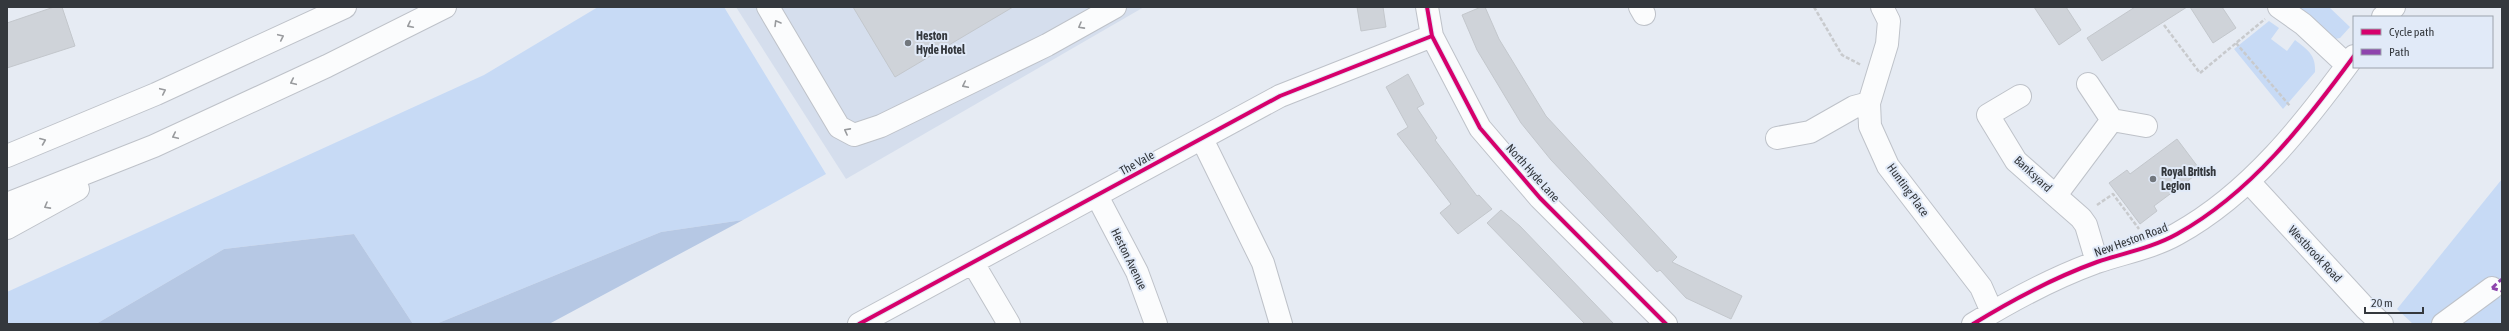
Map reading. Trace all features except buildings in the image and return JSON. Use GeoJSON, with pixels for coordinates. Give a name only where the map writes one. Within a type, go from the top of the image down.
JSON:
{"type":"FeatureCollection","features":[{"type":"Feature","properties":{"kind":"main road"},"geometry":{"type":"LineString","coordinates":[[7,156],[156,94],[346,7]]}},
{"type":"Feature","properties":{"kind":"main road"},"geometry":{"type":"LineString","coordinates":[[7,204],[154,146],[327,66],[445,7]]}},
{"type":"Feature","properties":{"kind":"main road"},"geometry":{"type":"LineString","coordinates":[[768,7],[839,127],[854,135],[881,126],[1047,45],[1115,7]]}},
{"type":"Feature","properties":{"kind":"main road","name":"North Hyde Lane"},"geometry":{"type":"LineString","coordinates":[[1427,7],[1432,36],[1480,128],[1540,198],[1666,324]]}},
{"type":"Feature","properties":{"kind":"main road","name":"Hunting Place"},"geometry":{"type":"LineString","coordinates":[[1882,7],[1889,21],[1887,44],[1869,103],[1870,126],[1888,166],[1981,287],[1992,312]]}},
{"type":"Feature","properties":{"kind":"main road"},"geometry":{"type":"LineString","coordinates":[[2279,7],[2351,60]]}},
{"type":"Feature","properties":{"kind":"main road"},"geometry":{"type":"LineString","coordinates":[[2385,16],[2394,7]]}},
{"type":"Feature","properties":{"kind":"main road","name":"The Vale"},"geometry":{"type":"LineString","coordinates":[[859,324],[1280,96],[1432,36]]}},
{"type":"Feature","properties":{"kind":"main road","name":"New Heston Road"},"geometry":{"type":"LineString","coordinates":[[1973,324],[2045,283],[2097,262],[2151,245],[2176,235],[2206,217],[2249,182],[2302,122],[2351,60]]}},
{"type":"Feature","properties":{"kind":"main road"},"geometry":{"type":"LineString","coordinates":[[2088,84],[2112,120],[2146,126]]}},
{"type":"Feature","properties":{"kind":"main road","name":"Banksyard"},"geometry":{"type":"LineString","coordinates":[[2020,96],[1988,115],[2016,161],[2081,218],[2086,226],[2097,262]]}},
{"type":"Feature","properties":{"kind":"main road"},"geometry":{"type":"LineString","coordinates":[[1777,138],[1810,132],[1854,106],[1869,103]]}},
{"type":"Feature","properties":{"kind":"main road"},"geometry":{"type":"LineString","coordinates":[[2056,195],[2112,120]]}},
{"type":"Feature","properties":{"kind":"main road"},"geometry":{"type":"LineString","coordinates":[[1202,139],[1263,263],[1281,324]]}},
{"type":"Feature","properties":{"kind":"main road"},"geometry":{"type":"LineString","coordinates":[[7,228],[154,146]]}},
{"type":"Feature","properties":{"kind":"main road","name":"Westbrook Road"},"geometry":{"type":"LineString","coordinates":[[2249,182],[2366,309],[2382,324]]}},
{"type":"Feature","properties":{"kind":"main road","name":"Heston Avenue"},"geometry":{"type":"LineString","coordinates":[[1097,196],[1137,272],[1156,324]]}},
{"type":"Feature","properties":{"kind":"main road"},"geometry":{"type":"LineString","coordinates":[[974,263],[1009,324]]}},
{"type":"Feature","properties":{"kind":"main road"},"geometry":{"type":"LineString","coordinates":[[2443,324],[2492,288]]}},
{"type":"Feature","properties":{"kind":"path"},"geometry":{"type":"LineString","coordinates":[[1814,7],[1842,55],[1879,74]]}},
{"type":"Feature","properties":{"kind":"path"},"geometry":{"type":"LineString","coordinates":[[2164,25],[2200,73],[2279,7]]}},
{"type":"Feature","properties":{"kind":"path"},"geometry":{"type":"LineString","coordinates":[[2236,43],[2302,122]]}},
{"type":"Feature","properties":{"kind":"path"},"geometry":{"type":"LineString","coordinates":[[2081,218],[2112,194],[2126,209],[2151,245]]}},
{"type":"Feature","properties":{"kind":"shaded area"},"geometry":{"type":"Polygon","coordinates":[[[598,7],[724,7],[826,174],[743,220],[661,232],[436,324],[413,324],[354,234],[224,249],[96,324],[7,324],[7,292],[484,75],[598,7]]]}},
{"type":"Feature","properties":{"kind":"shaded area"},"geometry":{"type":"Polygon","coordinates":[[[736,7],[1144,7],[846,179],[736,7]]]}},
{"type":"Feature","properties":{"kind":"shaded area"},"geometry":{"type":"Polygon","coordinates":[[[2297,7],[2329,7],[2350,27],[2340,38],[2335,39],[2297,7]]]}},
{"type":"Feature","properties":{"kind":"shaded area"},"geometry":{"type":"Polygon","coordinates":[[[2269,21],[2279,28],[2271,39],[2287,51],[2295,40],[2310,53],[2313,57],[2315,66],[2315,72],[2283,109],[2234,49],[2269,21]]]}},
{"type":"Feature","properties":{"kind":"shaded area"},"geometry":{"type":"Polygon","coordinates":[[[2502,179],[2502,324],[2413,324],[2397,309],[2502,179]]]}},
{"type":"Feature","properties":{"kind":"shaded area"},"geometry":{"type":"Polygon","coordinates":[[[743,220],[549,324],[436,324],[661,232],[743,220]]]}},
{"type":"Feature","properties":{"kind":"shaded area"},"geometry":{"type":"Polygon","coordinates":[[[354,234],[413,324],[96,324],[224,249],[354,234]]]}},
{"type":"Feature","properties":{"kind":"marked path"},"geometry":{"type":"LineString","coordinates":[[2492,288],[2502,279]]}},
{"type":"Feature","properties":{"kind":"marked path"},"geometry":{"type":"LineString","coordinates":[[2492,288],[2502,291]]}},
{"type":"Feature","properties":{"kind":"cycle path"},"geometry":{"type":"LineString","coordinates":[[1427,7],[1432,36],[1480,128],[1540,198],[1666,324]]}},
{"type":"Feature","properties":{"kind":"cycle path"},"geometry":{"type":"LineString","coordinates":[[859,324],[1280,96],[1432,36]]}},
{"type":"Feature","properties":{"kind":"cycle path"},"geometry":{"type":"LineString","coordinates":[[1973,324],[2003,306],[2049,282],[2097,262],[2158,243],[2177,234],[2204,217],[2229,198],[2275,155],[2316,106],[2353,57]]}},
{"type":"Feature","properties":{"kind":"place","name":"Heston Hyde Hotel"},"geometry":{"type":"Point","coordinates":[908,43]}},
{"type":"Feature","properties":{"kind":"place","name":"Royal British Legion"},"geometry":{"type":"Point","coordinates":[2153,179]}}]}
